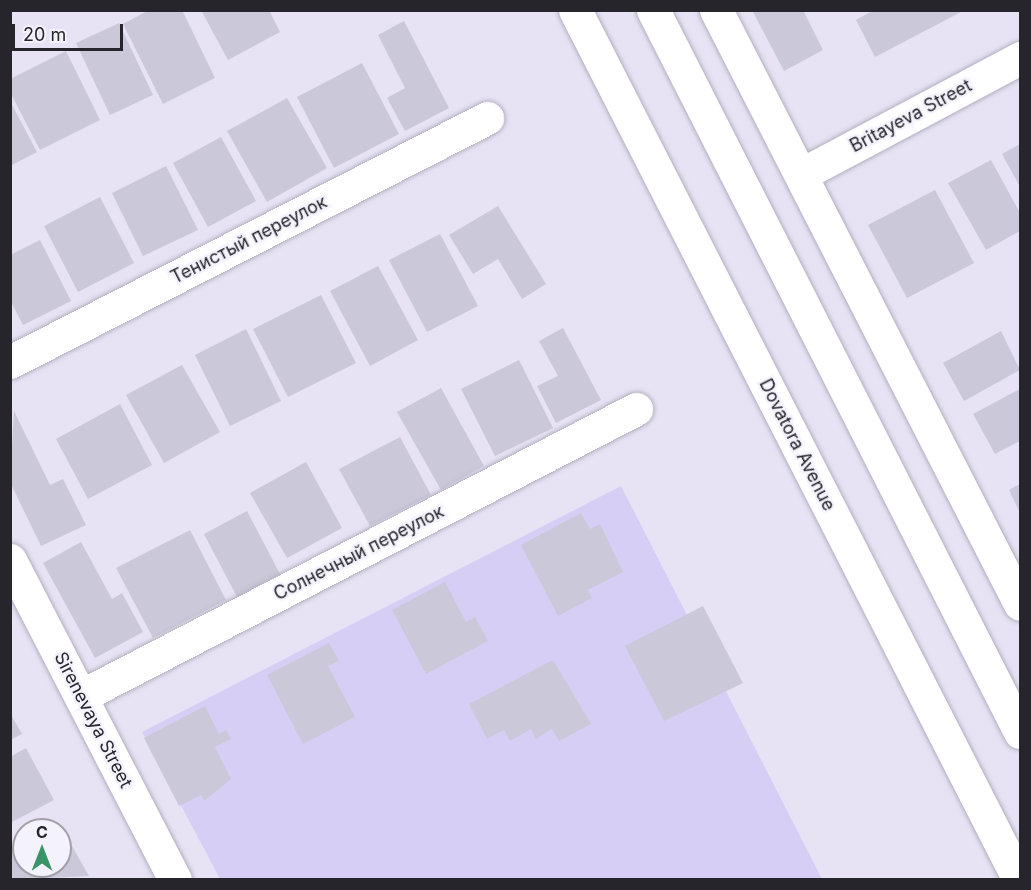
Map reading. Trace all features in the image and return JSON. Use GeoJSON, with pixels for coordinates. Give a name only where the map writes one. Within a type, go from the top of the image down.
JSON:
{"type":"FeatureCollection","features":[{"type":"Feature","properties":{"kind":"main road","name":"Dovatora Avenue"},"geometry":{"type":"LineString","coordinates":[[575,10],[1019,879]]}},
{"type":"Feature","properties":{"kind":"main road"},"geometry":{"type":"LineString","coordinates":[[653,10],[1020,732]]}},
{"type":"Feature","properties":{"kind":"main road"},"geometry":{"type":"LineString","coordinates":[[716,10],[802,174],[1020,604]]}},
{"type":"Feature","properties":{"kind":"main road","name":"Britayeva Street"},"geometry":{"type":"LineString","coordinates":[[802,174],[1020,58]]}},
{"type":"Feature","properties":{"kind":"main road","name":"Тенистый переулок"},"geometry":{"type":"LineString","coordinates":[[10,362],[487,118]]}},
{"type":"Feature","properties":{"kind":"main road","name":"Солнечный переулок"},"geometry":{"type":"LineString","coordinates":[[81,696],[636,409]]}},
{"type":"Feature","properties":{"kind":"main road","name":"Sirenevaya Street"},"geometry":{"type":"LineString","coordinates":[[10,560],[175,879]]}},
{"type":"Feature","properties":{"kind":"shaded area"},"geometry":{"type":"Polygon","coordinates":[[[621,486],[822,879],[220,879],[142,732],[621,486]]]}},
{"type":"Feature","properties":{"kind":"building"},"geometry":{"type":"Polygon","coordinates":[[[149,10],[182,10],[215,78],[163,104],[123,24],[149,10]]]}},
{"type":"Feature","properties":{"kind":"building"},"geometry":{"type":"Polygon","coordinates":[[[201,10],[269,10],[280,32],[228,60],[201,10]]]}},
{"type":"Feature","properties":{"kind":"building"},"geometry":{"type":"Polygon","coordinates":[[[752,10],[803,10],[823,50],[784,71],[752,10]]]}},
{"type":"Feature","properties":{"kind":"building"},"geometry":{"type":"Polygon","coordinates":[[[874,10],[960,10],[961,12],[875,57],[856,20],[874,10]]]}},
{"type":"Feature","properties":{"kind":"building"},"geometry":{"type":"Polygon","coordinates":[[[404,21],[449,108],[405,131],[387,98],[405,88],[378,35],[404,21]]]}},
{"type":"Feature","properties":{"kind":"building"},"geometry":{"type":"Polygon","coordinates":[[[119,23],[153,95],[110,115],[76,43],[119,23]]]}},
{"type":"Feature","properties":{"kind":"building"},"geometry":{"type":"Polygon","coordinates":[[[66,51],[100,120],[40,150],[10,92],[10,79],[66,51]]]}},
{"type":"Feature","properties":{"kind":"building"},"geometry":{"type":"Polygon","coordinates":[[[362,63],[399,134],[334,168],[297,97],[362,63]]]}},
{"type":"Feature","properties":{"kind":"building"},"geometry":{"type":"Polygon","coordinates":[[[287,98],[327,168],[267,202],[227,131],[287,98]]]}},
{"type":"Feature","properties":{"kind":"building"},"geometry":{"type":"Polygon","coordinates":[[[10,101],[37,152],[10,166],[10,101]]]}},
{"type":"Feature","properties":{"kind":"building"},"geometry":{"type":"Polygon","coordinates":[[[221,137],[256,201],[208,227],[173,163],[221,137]]]}},
{"type":"Feature","properties":{"kind":"building"},"geometry":{"type":"Polygon","coordinates":[[[1020,144],[1020,187],[1002,154],[1020,144]]]}},
{"type":"Feature","properties":{"kind":"building"},"geometry":{"type":"Polygon","coordinates":[[[991,160],[1020,213],[1020,231],[986,250],[948,183],[991,160]]]}},
{"type":"Feature","properties":{"kind":"building"},"geometry":{"type":"Polygon","coordinates":[[[166,166],[198,230],[143,256],[112,193],[166,166]]]}},
{"type":"Feature","properties":{"kind":"building"},"geometry":{"type":"Polygon","coordinates":[[[935,190],[974,263],[907,298],[868,225],[935,190]]]}},
{"type":"Feature","properties":{"kind":"building"},"geometry":{"type":"Polygon","coordinates":[[[100,197],[134,263],[78,292],[44,226],[100,197]]]}},
{"type":"Feature","properties":{"kind":"building"},"geometry":{"type":"Polygon","coordinates":[[[498,206],[546,284],[522,299],[498,259],[473,274],[449,235],[498,206]]]}},
{"type":"Feature","properties":{"kind":"building"},"geometry":{"type":"Polygon","coordinates":[[[440,234],[478,306],[427,332],[389,260],[440,234]]]}},
{"type":"Feature","properties":{"kind":"building"},"geometry":{"type":"Polygon","coordinates":[[[40,240],[71,301],[23,325],[10,300],[10,255],[40,240]]]}},
{"type":"Feature","properties":{"kind":"building"},"geometry":{"type":"Polygon","coordinates":[[[378,266],[418,340],[370,366],[330,291],[378,266]]]}},
{"type":"Feature","properties":{"kind":"building"},"geometry":{"type":"Polygon","coordinates":[[[321,295],[356,363],[288,397],[253,329],[321,295]]]}},
{"type":"Feature","properties":{"kind":"building"},"geometry":{"type":"Polygon","coordinates":[[[563,328],[601,400],[556,423],[537,386],[558,376],[539,341],[563,328]]]}},
{"type":"Feature","properties":{"kind":"building"},"geometry":{"type":"Polygon","coordinates":[[[246,329],[281,401],[230,426],[195,355],[246,329]]]}},
{"type":"Feature","properties":{"kind":"building"},"geometry":{"type":"Polygon","coordinates":[[[1001,331],[1020,370],[964,401],[943,363],[1001,331]]]}},
{"type":"Feature","properties":{"kind":"building"},"geometry":{"type":"Polygon","coordinates":[[[519,360],[553,428],[495,456],[461,389],[519,360]]]}},
{"type":"Feature","properties":{"kind":"building"},"geometry":{"type":"Polygon","coordinates":[[[182,365],[220,432],[164,463],[126,395],[182,365]]]}},
{"type":"Feature","properties":{"kind":"building"},"geometry":{"type":"Polygon","coordinates":[[[441,388],[484,466],[441,490],[397,412],[441,388]]]}},
{"type":"Feature","properties":{"kind":"building"},"geometry":{"type":"Polygon","coordinates":[[[1020,389],[1020,441],[995,454],[973,414],[1020,389]]]}},
{"type":"Feature","properties":{"kind":"building"},"geometry":{"type":"Polygon","coordinates":[[[120,404],[152,465],[88,499],[56,439],[120,404]]]}},
{"type":"Feature","properties":{"kind":"building"},"geometry":{"type":"Polygon","coordinates":[[[14,411],[50,485],[63,479],[86,525],[41,546],[10,482],[14,411]]]}},
{"type":"Feature","properties":{"kind":"building"},"geometry":{"type":"Polygon","coordinates":[[[400,437],[431,495],[370,526],[339,469],[400,437]]]}},
{"type":"Feature","properties":{"kind":"building"},"geometry":{"type":"Polygon","coordinates":[[[306,462],[342,528],[287,558],[250,493],[306,462]]]}},
{"type":"Feature","properties":{"kind":"building"},"geometry":{"type":"Polygon","coordinates":[[[1020,484],[1020,513],[1009,490],[1020,484]]]}},
{"type":"Feature","properties":{"kind":"building"},"geometry":{"type":"Polygon","coordinates":[[[247,511],[280,574],[237,597],[204,534],[247,511]]]}},
{"type":"Feature","properties":{"kind":"building"},"geometry":{"type":"Polygon","coordinates":[[[581,513],[590,529],[600,524],[623,572],[588,590],[592,598],[558,616],[521,545],[581,513]]]}},
{"type":"Feature","properties":{"kind":"building"},"geometry":{"type":"Polygon","coordinates":[[[190,530],[226,600],[153,638],[116,568],[190,530]]]}},
{"type":"Feature","properties":{"kind":"building"},"geometry":{"type":"Polygon","coordinates":[[[81,542],[112,599],[122,593],[143,632],[95,658],[43,563],[81,542]]]}},
{"type":"Feature","properties":{"kind":"building"},"geometry":{"type":"Polygon","coordinates":[[[445,582],[466,622],[475,617],[488,641],[426,674],[392,610],[445,582]]]}},
{"type":"Feature","properties":{"kind":"building"},"geometry":{"type":"Polygon","coordinates":[[[703,606],[743,683],[664,721],[625,646],[703,606]]]}},
{"type":"Feature","properties":{"kind":"building"},"geometry":{"type":"Polygon","coordinates":[[[329,643],[339,661],[328,666],[355,717],[303,744],[267,675],[329,643]]]}},
{"type":"Feature","properties":{"kind":"building"},"geometry":{"type":"Polygon","coordinates":[[[553,660],[591,724],[559,741],[552,729],[536,739],[531,729],[510,741],[504,730],[487,739],[469,704],[553,660]]]}},
{"type":"Feature","properties":{"kind":"building"},"geometry":{"type":"Polygon","coordinates":[[[205,706],[219,734],[226,730],[231,739],[215,747],[231,779],[204,801],[201,795],[179,806],[144,738],[205,706]]]}},
{"type":"Feature","properties":{"kind":"building"},"geometry":{"type":"Polygon","coordinates":[[[10,713],[22,734],[10,740],[10,713]]]}},
{"type":"Feature","properties":{"kind":"building"},"geometry":{"type":"Polygon","coordinates":[[[26,748],[54,800],[20,818],[12,818],[10,823],[10,757],[26,748]]]}},
{"type":"Feature","properties":{"kind":"building"},"geometry":{"type":"Polygon","coordinates":[[[72,846],[89,876],[72,877],[72,846]]]}},
{"type":"Feature","properties":{"kind":"building"},"geometry":{"type":"Polygon","coordinates":[[[12,849],[12,878],[50,878],[10,880],[10,850],[12,849]]]}}]}
